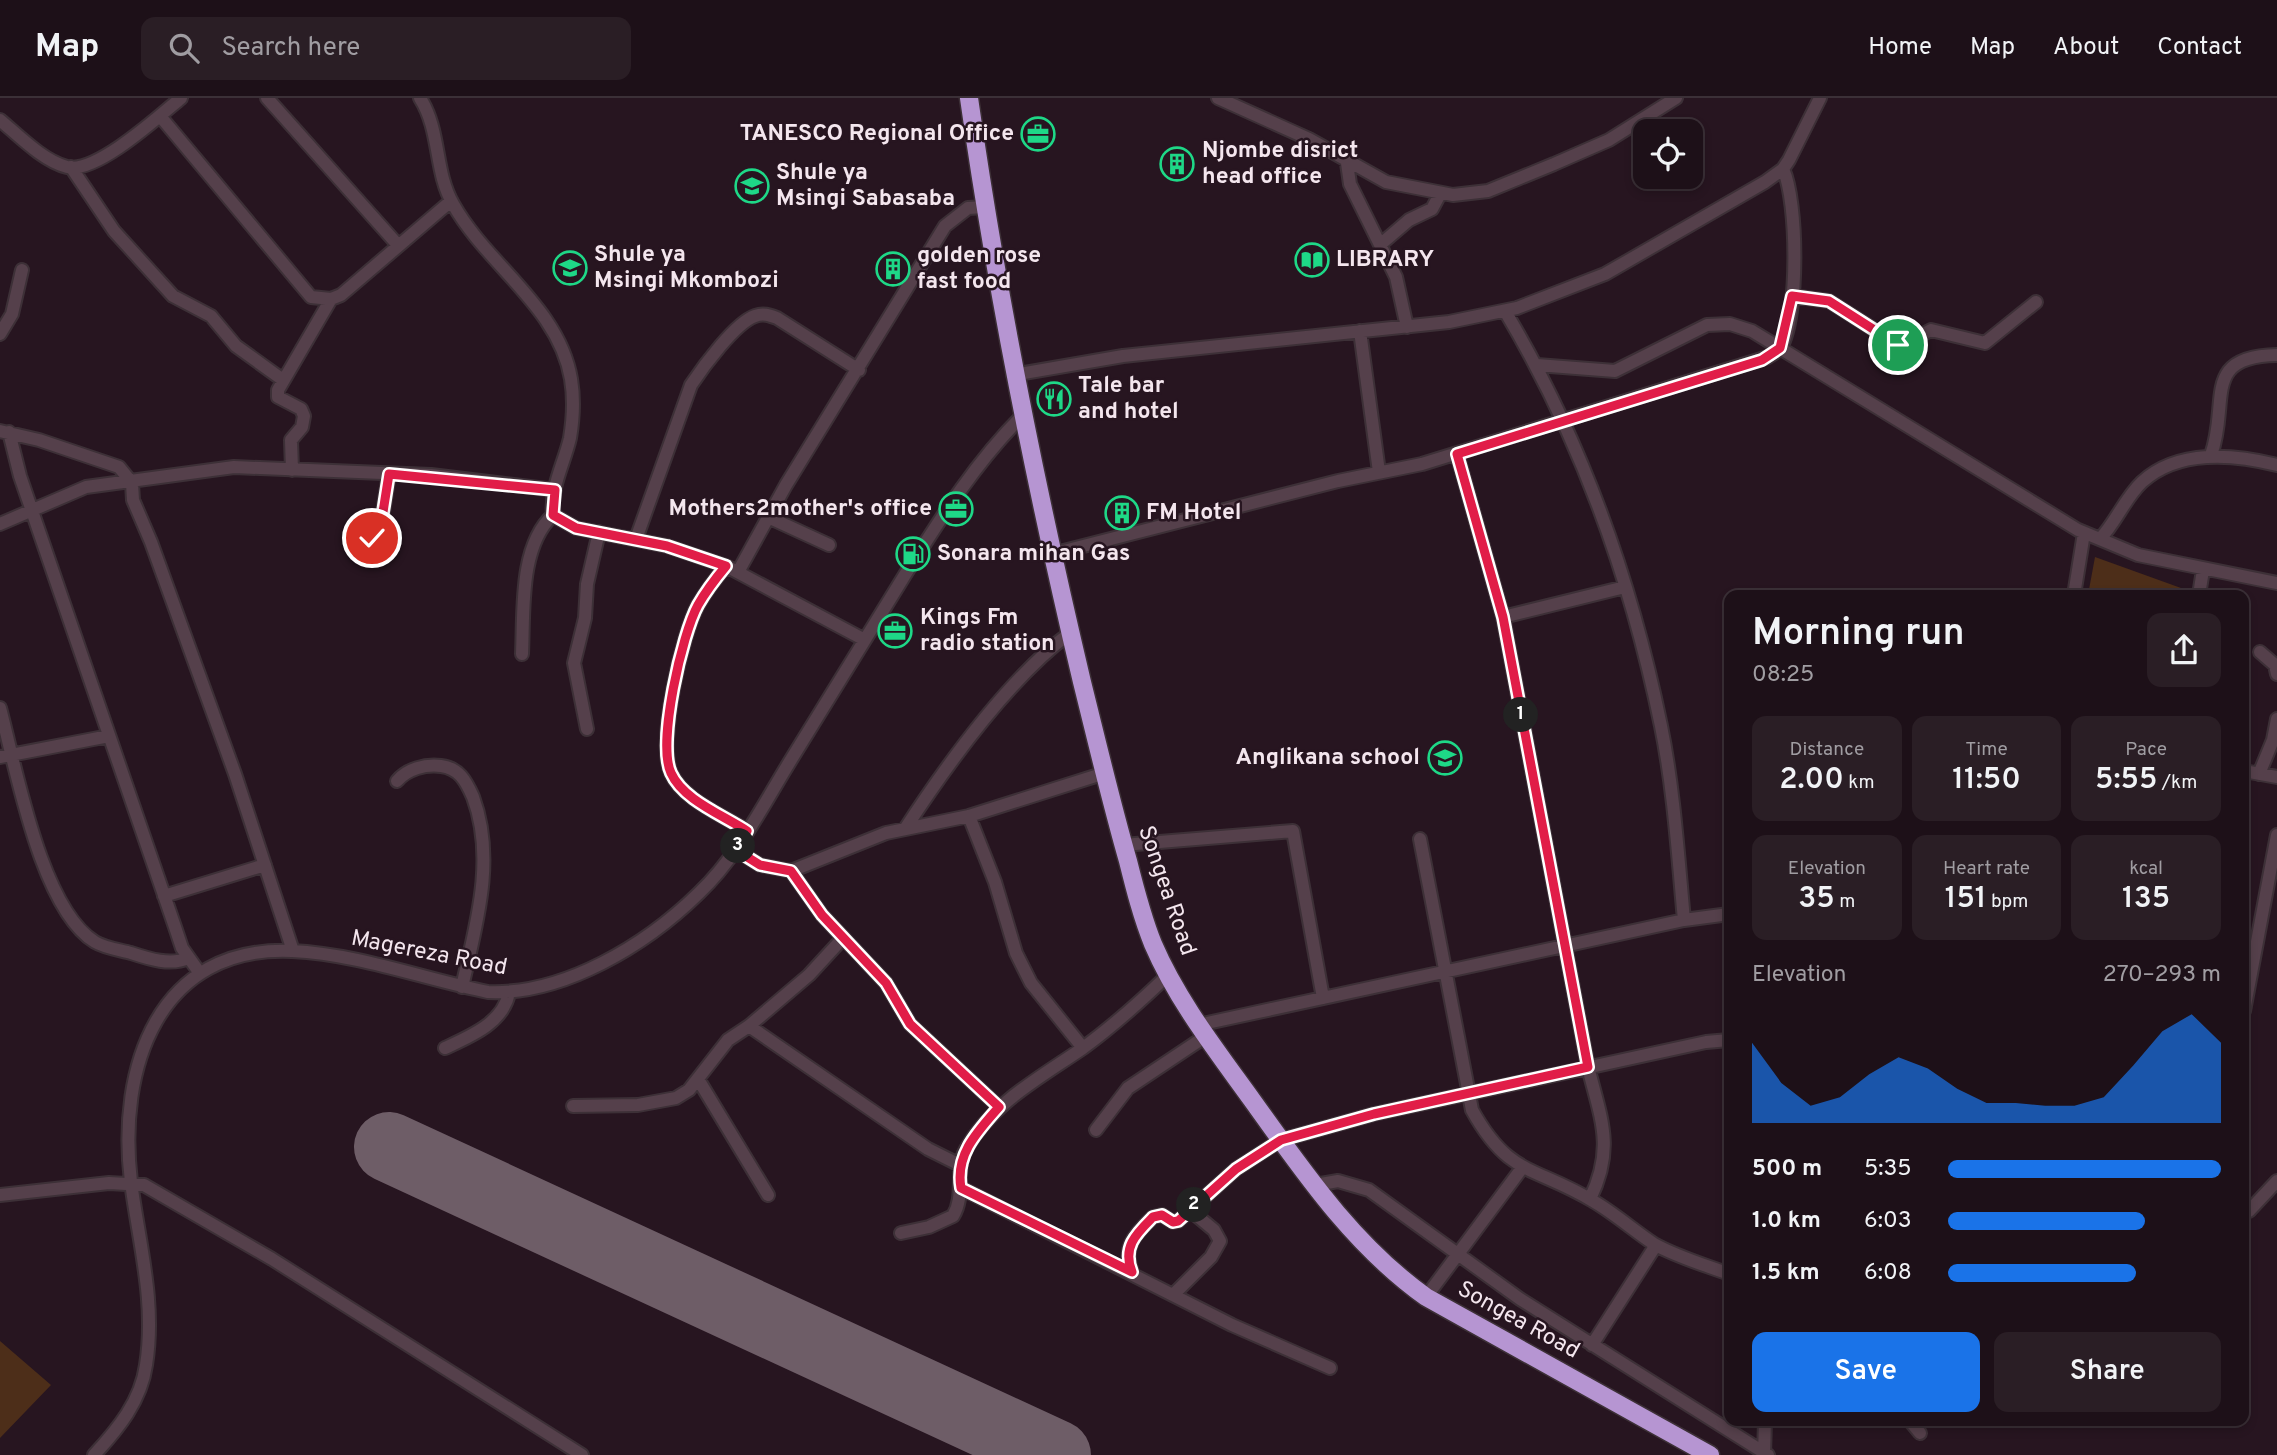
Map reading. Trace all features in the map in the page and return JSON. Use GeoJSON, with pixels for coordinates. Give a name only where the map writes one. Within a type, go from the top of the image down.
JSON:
{"type":"FeatureCollection","features":[{"type":"Feature","properties":{"kind":"highway","name":"Songea Road"},"geometry":{"type":"LineString","coordinates":[[969,98],[1013,375],[1052,554],[1123,845],[1151,939],[1168,975],[1202,1030],[1281,1140],[1352,1231],[1390,1271],[1426,1297],[1710,1455]]}},
{"type":"Feature","properties":{"kind":"street"},"geometry":{"type":"LineString","coordinates":[[0,120],[48,156],[79,168],[100,159],[181,98]]}},
{"type":"Feature","properties":{"kind":"street"},"geometry":{"type":"LineString","coordinates":[[267,98],[397,244]]}},
{"type":"Feature","properties":{"kind":"street"},"geometry":{"type":"LineString","coordinates":[[420,98],[433,122],[451,201],[483,248],[530,299],[559,343],[570,377],[570,437],[555,490],[553,515],[535,535],[531,552],[522,654]]}},
{"type":"Feature","properties":{"kind":"street"},"geometry":{"type":"LineString","coordinates":[[1218,98],[1309,139],[1347,163],[1386,182],[1440,194],[1479,193],[1508,184],[1609,140],[1676,98]]}},
{"type":"Feature","properties":{"kind":"street"},"geometry":{"type":"LineString","coordinates":[[1013,375],[1123,356],[1407,327],[1505,311],[1560,293],[1605,274],[1740,198],[1783,169],[1819,98]]}},
{"type":"Feature","properties":{"kind":"street"},"geometry":{"type":"LineString","coordinates":[[160,116],[305,292],[320,300],[331,299],[352,287],[397,244],[451,201]]}},
{"type":"Feature","properties":{"kind":"street"},"geometry":{"type":"LineString","coordinates":[[1347,163],[1349,180],[1396,277],[1407,327]]}},
{"type":"Feature","properties":{"kind":"street"},"geometry":{"type":"LineString","coordinates":[[71,167],[114,231],[167,290],[184,304],[211,316],[236,346],[283,380]]}},
{"type":"Feature","properties":{"kind":"street"},"geometry":{"type":"LineString","coordinates":[[1052,554],[1457,454],[1755,362],[1780,348],[1792,296],[1792,205],[1783,169]]}},
{"type":"Feature","properties":{"kind":"street"},"geometry":{"type":"LineString","coordinates":[[1381,244],[1409,220],[1432,209],[1440,194]]}},
{"type":"Feature","properties":{"kind":"street"},"geometry":{"type":"LineString","coordinates":[[747,831],[682,789],[670,772],[666,750],[668,719],[687,631],[697,607],[732,569],[768,517],[945,226],[968,208],[985,207]]}},
{"type":"Feature","properties":{"kind":"street"},"geometry":{"type":"LineString","coordinates":[[0,334],[7,328],[12,314],[22,270]]}},
{"type":"Feature","properties":{"kind":"street"},"geometry":{"type":"LineString","coordinates":[[1792,296],[1829,301],[1900,346],[1931,330],[1985,343],[2036,302]]}},
{"type":"Feature","properties":{"kind":"street"},"geometry":{"type":"LineString","coordinates":[[292,470],[291,440],[302,426],[304,416],[301,409],[278,397],[278,390],[331,299]]}},
{"type":"Feature","properties":{"kind":"street"},"geometry":{"type":"LineString","coordinates":[[1505,311],[1565,419],[1592,485],[1625,587],[1661,726],[1672,797],[1684,920]]}},
{"type":"Feature","properties":{"kind":"street"},"geometry":{"type":"LineString","coordinates":[[636,539],[691,385],[704,365],[753,317],[765,314],[777,318],[859,370]]}},
{"type":"Feature","properties":{"kind":"street"},"geometry":{"type":"LineString","coordinates":[[1537,365],[1615,371],[1662,345],[1716,324],[1752,331],[2084,533],[2138,555],[2277,583]]}},
{"type":"Feature","properties":{"kind":"street"},"geometry":{"type":"LineString","coordinates":[[1360,331],[1379,472]]}},
{"type":"Feature","properties":{"kind":"street"},"geometry":{"type":"LineString","coordinates":[[2211,456],[2222,391],[2231,367],[2245,357],[2277,355]]}},
{"type":"Feature","properties":{"kind":"street","name":"Magereza Road"},"geometry":{"type":"LineString","coordinates":[[94,1455],[131,1408],[141,1388],[147,1357],[150,1310],[131,1182],[130,1124],[141,1054],[166,1002],[199,972],[223,959],[253,952],[293,951],[384,967],[462,987],[509,993],[581,972],[636,942],[699,894],[736,850],[863,639],[971,473],[1022,416]]}},
{"type":"Feature","properties":{"kind":"street"},"geometry":{"type":"LineString","coordinates":[[4,432],[119,467],[132,483],[135,508],[151,542],[293,951]]}},
{"type":"Feature","properties":{"kind":"street"},"geometry":{"type":"LineString","coordinates":[[4,432],[164,896],[188,958],[199,972]]}},
{"type":"Feature","properties":{"kind":"street"},"geometry":{"type":"LineString","coordinates":[[1457,454],[1503,617],[1605,1153],[1603,1172],[1590,1199]]}},
{"type":"Feature","properties":{"kind":"street"},"geometry":{"type":"LineString","coordinates":[[2100,539],[2134,492],[2151,475],[2211,456],[2277,465]]}},
{"type":"Feature","properties":{"kind":"street"},"geometry":{"type":"LineString","coordinates":[[0,524],[86,487],[132,483],[234,467],[389,474],[555,490]]}},
{"type":"Feature","properties":{"kind":"street"},"geometry":{"type":"LineString","coordinates":[[372,538],[383,512],[389,474]]}},
{"type":"Feature","properties":{"kind":"street"},"geometry":{"type":"LineString","coordinates":[[553,515],[576,528],[636,539],[732,569],[863,639]]}},
{"type":"Feature","properties":{"kind":"street"},"geometry":{"type":"LineString","coordinates":[[768,517],[829,545]]}},
{"type":"Feature","properties":{"kind":"street"},"geometry":{"type":"LineString","coordinates":[[587,729],[573,663],[585,618],[587,584],[599,532]]}},
{"type":"Feature","properties":{"kind":"street"},"geometry":{"type":"LineString","coordinates":[[2075,590],[2084,533]]}},
{"type":"Feature","properties":{"kind":"street"},"geometry":{"type":"LineString","coordinates":[[2200,590],[2203,570]]}},
{"type":"Feature","properties":{"kind":"street"},"geometry":{"type":"LineString","coordinates":[[1503,617],[1625,587]]}},
{"type":"Feature","properties":{"kind":"street"},"geometry":{"type":"LineString","coordinates":[[905,829],[929,793],[1023,676],[1042,654],[1070,633]]}},
{"type":"Feature","properties":{"kind":"street"},"geometry":{"type":"LineString","coordinates":[[2260,652],[2275,665],[2277,674]]}},
{"type":"Feature","properties":{"kind":"street"},"geometry":{"type":"LineString","coordinates":[[0,708],[6,756],[52,888],[76,925],[96,943],[142,957],[169,962],[188,958]]}},
{"type":"Feature","properties":{"kind":"street"},"geometry":{"type":"LineString","coordinates":[[2259,774],[2273,740],[2277,719]]}},
{"type":"Feature","properties":{"kind":"street"},"geometry":{"type":"LineString","coordinates":[[6,756],[109,736]]}},
{"type":"Feature","properties":{"kind":"street"},"geometry":{"type":"LineString","coordinates":[[397,781],[416,768],[450,767],[462,775],[479,814],[485,856],[477,921],[462,987]]}},
{"type":"Feature","properties":{"kind":"street"},"geometry":{"type":"LineString","coordinates":[[2249,772],[2277,777]]}},
{"type":"Feature","properties":{"kind":"street"},"geometry":{"type":"LineString","coordinates":[[736,850],[760,865],[791,871],[905,829],[969,816],[1105,773]]}},
{"type":"Feature","properties":{"kind":"street"},"geometry":{"type":"LineString","coordinates":[[969,816],[1016,953],[1031,983],[1083,1048]]}},
{"type":"Feature","properties":{"kind":"street"},"geometry":{"type":"LineString","coordinates":[[1123,845],[1293,831],[1324,998]]}},
{"type":"Feature","properties":{"kind":"street"},"geometry":{"type":"LineString","coordinates":[[2249,984],[2277,835]]}},
{"type":"Feature","properties":{"kind":"street"},"geometry":{"type":"LineString","coordinates":[[1420,839],[1472,1110],[1483,1130],[1499,1150],[1522,1168],[1590,1199],[1656,1245],[1724,1272]]}},
{"type":"Feature","properties":{"kind":"street"},"geometry":{"type":"LineString","coordinates":[[164,896],[265,865]]}},
{"type":"Feature","properties":{"kind":"street"},"geometry":{"type":"LineString","coordinates":[[791,871],[822,915],[886,983],[910,1024],[999,1107]]}},
{"type":"Feature","properties":{"kind":"street"},"geometry":{"type":"LineString","coordinates":[[1096,1130],[1128,1088],[1202,1030],[1324,998],[1444,975],[1684,920],[1724,915]]}},
{"type":"Feature","properties":{"kind":"street"},"geometry":{"type":"LineString","coordinates":[[573,1105],[662,1103],[683,1094],[698,1079],[718,1049],[815,970],[843,938]]}},
{"type":"Feature","properties":{"kind":"street"},"geometry":{"type":"LineString","coordinates":[[957,1210],[961,1188],[960,1165],[966,1150],[999,1107],[1083,1048],[1168,975]]}},
{"type":"Feature","properties":{"kind":"street"},"geometry":{"type":"LineString","coordinates":[[445,1048],[500,1015],[509,993]]}},
{"type":"Feature","properties":{"kind":"street"},"geometry":{"type":"LineString","coordinates":[[749,1026],[928,1149],[960,1165]]}},
{"type":"Feature","properties":{"kind":"street"},"geometry":{"type":"LineString","coordinates":[[1132,1272],[1127,1250],[1144,1226],[1158,1215],[1173,1222],[1178,1221],[1249,1158],[1281,1140],[1374,1114],[1588,1067],[1724,1041]]}},
{"type":"Feature","properties":{"kind":"street"},"geometry":{"type":"LineString","coordinates":[[698,1079],[768,1195]]}},
{"type":"Feature","properties":{"kind":"street"},"geometry":{"type":"LineString","coordinates":[[1426,1297],[1522,1168]]}},
{"type":"Feature","properties":{"kind":"street"},"geometry":{"type":"LineString","coordinates":[[1315,1185],[1338,1181],[1368,1190],[1458,1255],[1592,1345],[1766,1454]]}},
{"type":"Feature","properties":{"kind":"street"},"geometry":{"type":"LineString","coordinates":[[2249,1211],[2277,1181]]}},
{"type":"Feature","properties":{"kind":"street"},"geometry":{"type":"LineString","coordinates":[[0,1195],[131,1182],[180,1204],[582,1455]]}},
{"type":"Feature","properties":{"kind":"street"},"geometry":{"type":"LineString","coordinates":[[961,1188],[1330,1368]]}},
{"type":"Feature","properties":{"kind":"street"},"geometry":{"type":"LineString","coordinates":[[901,1233],[944,1222],[957,1210],[985,1202]]}},
{"type":"Feature","properties":{"kind":"street"},"geometry":{"type":"LineString","coordinates":[[1174,1294],[1211,1257],[1220,1241],[1214,1230],[1190,1210]]}},
{"type":"Feature","properties":{"kind":"street"},"geometry":{"type":"LineString","coordinates":[[1592,1345],[1656,1245]]}},
{"type":"Feature","properties":{"kind":"street"},"geometry":{"type":"LineString","coordinates":[[1765,1426],[1766,1454]]}},
{"type":"Feature","properties":{"kind":"street"},"geometry":{"type":"LineString","coordinates":[[1914,1426],[1920,1433]]}},
{"type":"Feature","properties":{"kind":"shaded area"},"geometry":{"type":"Polygon","coordinates":[[[2095,557],[2181,588],[2181,590],[2089,590],[2095,557]]]}},
{"type":"Feature","properties":{"kind":"shaded area"},"geometry":{"type":"Polygon","coordinates":[[[0,1341],[51,1385],[0,1438],[0,1341]]]}},
{"type":"Feature","properties":{"kind":"runway"},"geometry":{"type":"LineString","coordinates":[[389,1147],[1056,1455]]}},
{"type":"Feature","properties":{"kind":"place","name":"TANESCO Regional Office"},"geometry":{"type":"Point","coordinates":[1038,134]}},
{"type":"Feature","properties":{"kind":"place","name":"Njombe disrict head office"},"geometry":{"type":"Point","coordinates":[1177,164]}},
{"type":"Feature","properties":{"kind":"place","name":"Shule ya Msingi Sabasaba"},"geometry":{"type":"Point","coordinates":[752,186]}},
{"type":"Feature","properties":{"kind":"place","name":"LIBRARY"},"geometry":{"type":"Point","coordinates":[1312,260]}},
{"type":"Feature","properties":{"kind":"place","name":"Shule ya Msingi Mkombozi"},"geometry":{"type":"Point","coordinates":[570,268]}},
{"type":"Feature","properties":{"kind":"place","name":"golden rose fast food"},"geometry":{"type":"Point","coordinates":[893,269]}},
{"type":"Feature","properties":{"kind":"place","name":"Tale bar and hotel"},"geometry":{"type":"Point","coordinates":[1054,399]}},
{"type":"Feature","properties":{"kind":"place","name":"Mothers2mother's office"},"geometry":{"type":"Point","coordinates":[956,509]}},
{"type":"Feature","properties":{"kind":"place","name":"FM Hotel"},"geometry":{"type":"Point","coordinates":[1122,513]}},
{"type":"Feature","properties":{"kind":"place","name":"Sonara mihan Gas"},"geometry":{"type":"Point","coordinates":[913,554]}},
{"type":"Feature","properties":{"kind":"place","name":"Kings Fm radio station"},"geometry":{"type":"Point","coordinates":[895,631]}},
{"type":"Feature","properties":{"kind":"place","name":"Anglikana school"},"geometry":{"type":"Point","coordinates":[1445,758]}},
{"type":"Feature","properties":{"kind":"route"},"geometry":{"type":"LineString","coordinates":[[372,538],[383,512],[389,474],[431,475],[555,490],[553,515],[576,528],[667,546],[726,566],[697,607],[681,653],[668,719],[666,750],[670,772],[682,789],[747,831],[736,850],[760,865],[778,871],[791,871],[822,915],[886,983],[900,1003],[907,1021],[999,1107],[966,1150],[960,1165],[961,1188],[1132,1272],[1127,1257],[1128,1246],[1153,1217],[1162,1215],[1173,1222],[1178,1221],[1249,1158],[1281,1140],[1374,1114],[1588,1067],[1503,617],[1457,454],[1498,439],[1762,360],[1780,348],[1792,296],[1829,301],[1898,345]]}}]}
